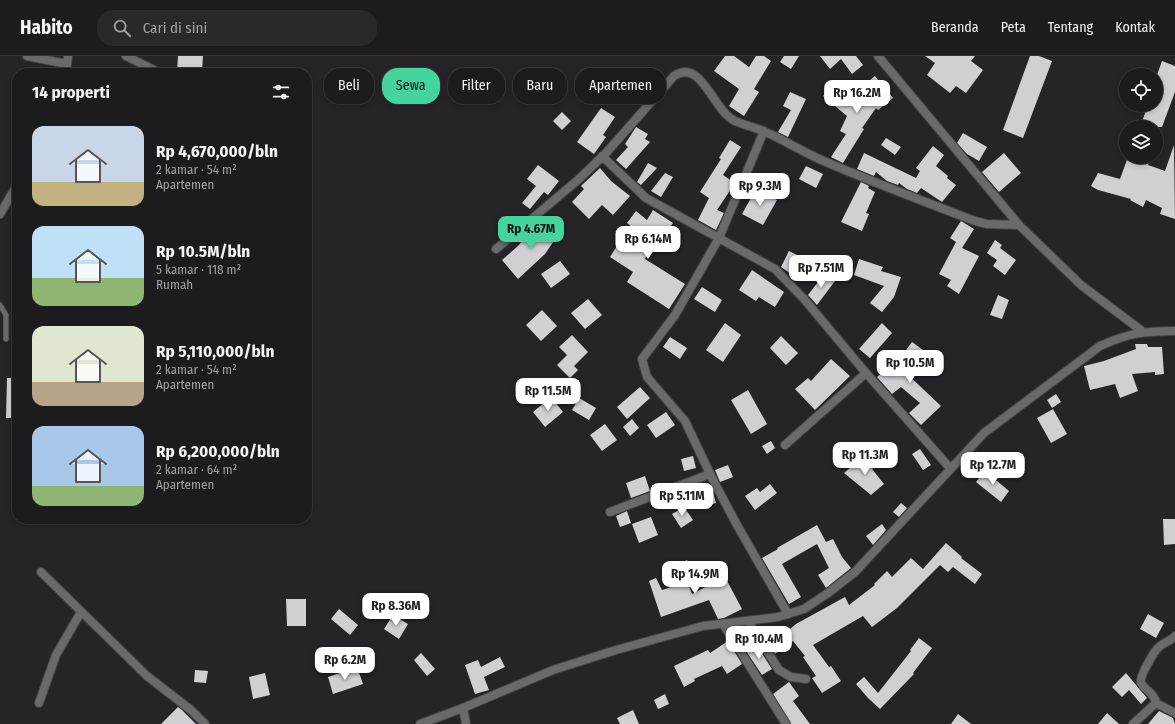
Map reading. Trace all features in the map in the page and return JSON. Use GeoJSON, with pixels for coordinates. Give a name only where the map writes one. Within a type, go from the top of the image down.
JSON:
{"type":"FeatureCollection","features":[{"type":"Feature","properties":{"kind":"street"},"geometry":{"type":"LineString","coordinates":[[27,56],[68,60]]}},
{"type":"Feature","properties":{"kind":"street"},"geometry":{"type":"LineString","coordinates":[[126,56],[150,68]]}},
{"type":"Feature","properties":{"kind":"street"},"geometry":{"type":"LineString","coordinates":[[878,56],[1019,225],[1081,285],[1142,331]]}},
{"type":"Feature","properties":{"kind":"street"},"geometry":{"type":"LineString","coordinates":[[496,249],[579,179],[602,156],[674,76],[680,72],[692,73],[700,79],[725,114],[733,120],[764,131],[825,162],[946,210],[987,224],[1019,225]]}},
{"type":"Feature","properties":{"kind":"street"},"geometry":{"type":"LineString","coordinates":[[764,131],[719,238],[675,315],[642,359],[647,376],[686,421],[710,474],[737,525],[788,614]]}},
{"type":"Feature","properties":{"kind":"street"},"geometry":{"type":"LineString","coordinates":[[602,156],[646,198],[775,269],[804,299],[866,373],[950,468]]}},
{"type":"Feature","properties":{"kind":"street"},"geometry":{"type":"LineString","coordinates":[[0,214],[12,194]]}},
{"type":"Feature","properties":{"kind":"street"},"geometry":{"type":"LineString","coordinates":[[420,724],[463,708],[553,670],[616,650],[680,632],[788,614],[804,609],[855,572],[984,433],[1100,346],[1120,337],[1142,331],[1175,331]]}},
{"type":"Feature","properties":{"kind":"street"},"geometry":{"type":"LineString","coordinates":[[785,445],[866,373]]}},
{"type":"Feature","properties":{"kind":"street"},"geometry":{"type":"LineString","coordinates":[[610,512],[710,474]]}},
{"type":"Feature","properties":{"kind":"street"},"geometry":{"type":"LineString","coordinates":[[41,572],[147,676],[191,710],[205,724]]}},
{"type":"Feature","properties":{"kind":"street"},"geometry":{"type":"LineString","coordinates":[[39,703],[56,655],[81,612]]}},
{"type":"Feature","properties":{"kind":"street"},"geometry":{"type":"LineString","coordinates":[[748,621],[779,670],[791,677],[806,679]]}},
{"type":"Feature","properties":{"kind":"street"},"geometry":{"type":"LineString","coordinates":[[723,624],[786,724]]}},
{"type":"Feature","properties":{"kind":"street"},"geometry":{"type":"LineString","coordinates":[[1175,636],[1156,650],[1141,677],[1142,684],[1154,698],[1156,703],[1175,713]]}},
{"type":"Feature","properties":{"kind":"street"},"geometry":{"type":"LineString","coordinates":[[1133,724],[1156,703]]}},
{"type":"Feature","properties":{"kind":"street"},"geometry":{"type":"LineString","coordinates":[[463,708],[466,724]]}},
{"type":"Feature","properties":{"kind":"lane"},"geometry":{"type":"LineString","coordinates":[[0,305],[5,311],[7,319],[6,340]]}},
{"type":"Feature","properties":{"kind":"building"},"geometry":{"type":"Polygon","coordinates":[[[178,56],[203,56],[202,68],[177,68],[178,56]]]}},
{"type":"Feature","properties":{"kind":"building"},"geometry":{"type":"Polygon","coordinates":[[[725,56],[734,56],[749,67],[756,56],[764,56],[771,61],[754,89],[759,92],[744,116],[729,106],[739,89],[714,71],[725,56]]]}},
{"type":"Feature","properties":{"kind":"building"},"geometry":{"type":"Polygon","coordinates":[[[784,56],[799,56],[791,69],[780,62],[784,56]]]}},
{"type":"Feature","properties":{"kind":"building"},"geometry":{"type":"Polygon","coordinates":[[[820,56],[856,56],[863,65],[852,74],[841,59],[830,69],[820,56]]]}},
{"type":"Feature","properties":{"kind":"building"},"geometry":{"type":"Polygon","coordinates":[[[925,56],[975,56],[971,61],[983,70],[966,93],[956,86],[950,93],[927,75],[935,63],[925,56]]]}},
{"type":"Feature","properties":{"kind":"building"},"geometry":{"type":"Polygon","coordinates":[[[1030,56],[1039,56],[1052,61],[1023,138],[1003,130],[1030,56]]]}},
{"type":"Feature","properties":{"kind":"building"},"geometry":{"type":"Polygon","coordinates":[[[1162,61],[1175,66],[1175,92],[1163,124],[1163,120],[1143,120],[1145,112],[1163,112],[1163,68],[1160,68],[1162,61]]]}},
{"type":"Feature","properties":{"kind":"building"},"geometry":{"type":"Polygon","coordinates":[[[875,76],[893,98],[878,110],[876,108],[862,128],[864,129],[843,163],[831,157],[846,134],[840,131],[847,116],[823,96],[831,86],[858,108],[866,96],[860,88],[875,76]]]}},
{"type":"Feature","properties":{"kind":"building"},"geometry":{"type":"Polygon","coordinates":[[[790,92],[806,99],[788,137],[778,132],[791,110],[783,106],[790,92]]]}},
{"type":"Feature","properties":{"kind":"building"},"geometry":{"type":"Polygon","coordinates":[[[601,108],[615,117],[603,135],[606,137],[594,154],[577,142],[601,108]]]}},
{"type":"Feature","properties":{"kind":"building"},"geometry":{"type":"Polygon","coordinates":[[[562,112],[571,121],[562,130],[553,121],[562,112]]]}},
{"type":"Feature","properties":{"kind":"building"},"geometry":{"type":"Polygon","coordinates":[[[636,127],[648,134],[645,139],[650,142],[626,169],[616,160],[628,147],[625,144],[636,127]]]}},
{"type":"Feature","properties":{"kind":"building"},"geometry":{"type":"Polygon","coordinates":[[[963,133],[987,147],[979,161],[967,154],[957,143],[963,133]]]}},
{"type":"Feature","properties":{"kind":"building"},"geometry":{"type":"Polygon","coordinates":[[[886,138],[901,147],[895,155],[881,145],[886,138]]]}},
{"type":"Feature","properties":{"kind":"building"},"geometry":{"type":"Polygon","coordinates":[[[730,140],[741,147],[723,175],[735,183],[717,210],[724,213],[716,230],[698,220],[709,198],[700,192],[721,159],[719,158],[730,140]]]}},
{"type":"Feature","properties":{"kind":"building"},"geometry":{"type":"Polygon","coordinates":[[[1174,145],[1175,219],[1160,214],[1162,208],[1146,200],[1143,207],[1130,200],[1131,199],[1098,190],[1091,186],[1098,173],[1120,179],[1125,164],[1148,164],[1165,171],[1174,145]]]}},
{"type":"Feature","properties":{"kind":"building"},"geometry":{"type":"Polygon","coordinates":[[[933,146],[944,155],[936,166],[956,185],[942,202],[921,188],[917,193],[907,189],[899,183],[898,185],[887,181],[876,172],[874,176],[857,169],[864,153],[916,178],[920,171],[916,168],[933,146]]]}},
{"type":"Feature","properties":{"kind":"building"},"geometry":{"type":"Polygon","coordinates":[[[1004,153],[1021,173],[999,192],[982,172],[1004,153]]]}},
{"type":"Feature","properties":{"kind":"building"},"geometry":{"type":"Polygon","coordinates":[[[648,163],[657,168],[641,185],[637,182],[648,163]]]}},
{"type":"Feature","properties":{"kind":"building"},"geometry":{"type":"Polygon","coordinates":[[[538,165],[559,181],[548,195],[544,192],[530,209],[522,203],[536,186],[527,179],[538,165]]]}},
{"type":"Feature","properties":{"kind":"building"},"geometry":{"type":"Polygon","coordinates":[[[806,166],[823,174],[816,188],[799,179],[806,166]]]}},
{"type":"Feature","properties":{"kind":"building"},"geometry":{"type":"Polygon","coordinates":[[[600,168],[611,181],[630,196],[613,215],[602,205],[589,219],[572,202],[584,189],[581,186],[600,168]]]}},
{"type":"Feature","properties":{"kind":"building"},"geometry":{"type":"Polygon","coordinates":[[[665,173],[673,177],[661,197],[651,191],[665,173]]]}},
{"type":"Feature","properties":{"kind":"building"},"geometry":{"type":"Polygon","coordinates":[[[861,182],[869,186],[868,188],[875,192],[866,213],[869,214],[862,231],[841,222],[861,182]]]}},
{"type":"Feature","properties":{"kind":"building"},"geometry":{"type":"Polygon","coordinates":[[[756,189],[777,200],[763,225],[742,214],[756,189]]]}},
{"type":"Feature","properties":{"kind":"building"},"geometry":{"type":"Polygon","coordinates":[[[653,210],[673,223],[664,236],[659,233],[645,259],[685,284],[669,309],[627,282],[633,272],[610,257],[620,241],[629,247],[637,231],[627,223],[636,211],[647,220],[653,210]]]}},
{"type":"Feature","properties":{"kind":"building"},"geometry":{"type":"Polygon","coordinates":[[[545,220],[560,232],[545,254],[518,279],[502,260],[518,246],[526,236],[530,239],[545,220]]]}},
{"type":"Feature","properties":{"kind":"building"},"geometry":{"type":"Polygon","coordinates":[[[961,221],[974,229],[962,248],[979,256],[959,294],[947,286],[951,280],[939,274],[956,242],[950,238],[961,221]]]}},
{"type":"Feature","properties":{"kind":"building"},"geometry":{"type":"Polygon","coordinates":[[[995,240],[1002,245],[1000,248],[1016,260],[1005,275],[993,266],[997,260],[987,253],[995,240]]]}},
{"type":"Feature","properties":{"kind":"building"},"geometry":{"type":"Polygon","coordinates":[[[789,251],[799,256],[790,273],[781,267],[789,251]]]}},
{"type":"Feature","properties":{"kind":"building"},"geometry":{"type":"Polygon","coordinates":[[[859,259],[883,267],[881,271],[901,277],[894,297],[882,312],[870,303],[884,286],[854,275],[859,259]]]}},
{"type":"Feature","properties":{"kind":"building"},"geometry":{"type":"Polygon","coordinates":[[[560,261],[570,274],[551,288],[541,274],[560,261]]]}},
{"type":"Feature","properties":{"kind":"building"},"geometry":{"type":"Polygon","coordinates":[[[752,270],[784,292],[775,307],[759,297],[756,301],[739,290],[752,270]]]}},
{"type":"Feature","properties":{"kind":"building"},"geometry":{"type":"Polygon","coordinates":[[[825,273],[835,281],[817,305],[808,295],[825,273]]]}},
{"type":"Feature","properties":{"kind":"building"},"geometry":{"type":"Polygon","coordinates":[[[702,287],[722,300],[715,312],[694,299],[702,287]]]}},
{"type":"Feature","properties":{"kind":"building"},"geometry":{"type":"Polygon","coordinates":[[[998,295],[1009,300],[1002,319],[990,315],[998,295]]]}},
{"type":"Feature","properties":{"kind":"building"},"geometry":{"type":"Polygon","coordinates":[[[588,299],[602,315],[585,329],[571,313],[588,299]]]}},
{"type":"Feature","properties":{"kind":"building"},"geometry":{"type":"Polygon","coordinates":[[[542,310],[557,326],[541,341],[526,325],[542,310]]]}},
{"type":"Feature","properties":{"kind":"building"},"geometry":{"type":"Polygon","coordinates":[[[725,323],[741,335],[723,362],[706,350],[725,323]]]}},
{"type":"Feature","properties":{"kind":"building"},"geometry":{"type":"Polygon","coordinates":[[[882,323],[892,333],[870,358],[859,349],[882,323]]]}},
{"type":"Feature","properties":{"kind":"building"},"geometry":{"type":"Polygon","coordinates":[[[572,335],[588,352],[574,366],[578,370],[570,378],[557,365],[567,355],[559,347],[572,335]]]}},
{"type":"Feature","properties":{"kind":"building"},"geometry":{"type":"Polygon","coordinates":[[[781,336],[798,353],[786,365],[770,348],[781,336]]]}},
{"type":"Feature","properties":{"kind":"building"},"geometry":{"type":"Polygon","coordinates":[[[670,337],[687,348],[680,359],[663,347],[670,337]]]}},
{"type":"Feature","properties":{"kind":"building"},"geometry":{"type":"Polygon","coordinates":[[[912,342],[923,350],[906,373],[941,406],[921,425],[909,413],[920,403],[901,387],[892,394],[877,377],[892,364],[894,366],[912,342]]]}},
{"type":"Feature","properties":{"kind":"building"},"geometry":{"type":"Polygon","coordinates":[[[1135,344],[1147,344],[1148,347],[1162,347],[1164,374],[1155,375],[1155,372],[1132,374],[1138,391],[1120,398],[1115,384],[1090,390],[1084,366],[1104,361],[1136,349],[1135,344]]]}},
{"type":"Feature","properties":{"kind":"building"},"geometry":{"type":"Polygon","coordinates":[[[831,359],[850,376],[815,410],[795,389],[808,378],[811,381],[831,359]]]}},
{"type":"Feature","properties":{"kind":"building"},"geometry":{"type":"Polygon","coordinates":[[[7,378],[12,378],[12,418],[6,418],[7,378]]]}},
{"type":"Feature","properties":{"kind":"building"},"geometry":{"type":"Polygon","coordinates":[[[640,387],[650,398],[627,419],[617,407],[640,387]]]}},
{"type":"Feature","properties":{"kind":"building"},"geometry":{"type":"Polygon","coordinates":[[[748,390],[767,424],[751,434],[731,400],[748,390]]]}},
{"type":"Feature","properties":{"kind":"building"},"geometry":{"type":"Polygon","coordinates":[[[1056,394],[1061,402],[1052,408],[1047,400],[1056,394]]]}},
{"type":"Feature","properties":{"kind":"building"},"geometry":{"type":"Polygon","coordinates":[[[551,397],[563,412],[545,427],[533,412],[551,397]]]}},
{"type":"Feature","properties":{"kind":"building"},"geometry":{"type":"Polygon","coordinates":[[[579,398],[596,408],[589,420],[572,410],[579,398]]]}},
{"type":"Feature","properties":{"kind":"building"},"geometry":{"type":"Polygon","coordinates":[[[1053,409],[1067,434],[1051,443],[1037,418],[1053,409]]]}},
{"type":"Feature","properties":{"kind":"building"},"geometry":{"type":"Polygon","coordinates":[[[666,412],[675,425],[656,438],[647,425],[666,412]]]}},
{"type":"Feature","properties":{"kind":"building"},"geometry":{"type":"Polygon","coordinates":[[[632,419],[639,428],[630,436],[623,427],[632,419]]]}},
{"type":"Feature","properties":{"kind":"building"},"geometry":{"type":"Polygon","coordinates":[[[605,424],[617,440],[602,451],[590,435],[605,424]]]}},
{"type":"Feature","properties":{"kind":"building"},"geometry":{"type":"Polygon","coordinates":[[[771,441],[775,448],[767,454],[762,446],[771,441]]]}},
{"type":"Feature","properties":{"kind":"building"},"geometry":{"type":"Polygon","coordinates":[[[920,449],[931,465],[923,470],[912,454],[920,449]]]}},
{"type":"Feature","properties":{"kind":"building"},"geometry":{"type":"Polygon","coordinates":[[[693,456],[696,468],[684,471],[681,459],[693,456]]]}},
{"type":"Feature","properties":{"kind":"building"},"geometry":{"type":"Polygon","coordinates":[[[864,456],[884,484],[871,495],[844,473],[864,456]]]}},
{"type":"Feature","properties":{"kind":"building"},"geometry":{"type":"Polygon","coordinates":[[[728,465],[733,477],[720,482],[715,470],[728,465]]]}},
{"type":"Feature","properties":{"kind":"building"},"geometry":{"type":"Polygon","coordinates":[[[985,471],[1009,491],[1001,502],[976,482],[985,471]]]}},
{"type":"Feature","properties":{"kind":"building"},"geometry":{"type":"Polygon","coordinates":[[[645,476],[650,491],[631,498],[626,483],[645,476]]]}},
{"type":"Feature","properties":{"kind":"building"},"geometry":{"type":"Polygon","coordinates":[[[770,484],[777,493],[755,510],[745,496],[757,488],[760,492],[770,484]]]}},
{"type":"Feature","properties":{"kind":"building"},"geometry":{"type":"Polygon","coordinates":[[[713,492],[716,503],[701,507],[698,496],[713,492]]]}},
{"type":"Feature","properties":{"kind":"building"},"geometry":{"type":"Polygon","coordinates":[[[901,503],[907,508],[899,517],[893,512],[901,503]]]}},
{"type":"Feature","properties":{"kind":"building"},"geometry":{"type":"Polygon","coordinates":[[[684,507],[693,520],[681,528],[672,514],[684,507]]]}},
{"type":"Feature","properties":{"kind":"building"},"geometry":{"type":"Polygon","coordinates":[[[627,511],[631,523],[620,527],[616,516],[627,511]]]}},
{"type":"Feature","properties":{"kind":"building"},"geometry":{"type":"Polygon","coordinates":[[[651,517],[658,535],[639,543],[632,524],[651,517]]]}},
{"type":"Feature","properties":{"kind":"building"},"geometry":{"type":"Polygon","coordinates":[[[1163,519],[1175,519],[1175,544],[1164,545],[1163,519]]]}},
{"type":"Feature","properties":{"kind":"building"},"geometry":{"type":"Polygon","coordinates":[[[882,524],[886,530],[873,545],[866,536],[882,524]]]}},
{"type":"Feature","properties":{"kind":"building"},"geometry":{"type":"Polygon","coordinates":[[[817,525],[826,542],[833,539],[842,557],[851,568],[826,588],[818,575],[829,568],[817,544],[782,564],[801,597],[789,604],[762,558],[817,525]]]}},
{"type":"Feature","properties":{"kind":"building"},"geometry":{"type":"Polygon","coordinates":[[[946,543],[962,557],[961,558],[982,574],[975,584],[953,567],[948,572],[940,565],[897,608],[872,627],[863,616],[813,645],[829,667],[831,666],[841,681],[822,693],[812,678],[816,676],[803,657],[805,656],[793,641],[775,654],[765,637],[774,631],[779,638],[796,624],[845,597],[849,605],[875,585],[874,584],[887,571],[892,577],[911,558],[923,569],[946,543]]]}},
{"type":"Feature","properties":{"kind":"building"},"geometry":{"type":"Polygon","coordinates":[[[687,560],[694,573],[686,577],[692,594],[725,577],[742,609],[724,618],[718,619],[709,600],[661,617],[649,581],[656,578],[662,590],[681,584],[673,567],[687,560]]]}},
{"type":"Feature","properties":{"kind":"building"},"geometry":{"type":"Polygon","coordinates":[[[286,599],[306,599],[306,626],[287,626],[286,599]]]}},
{"type":"Feature","properties":{"kind":"building"},"geometry":{"type":"Polygon","coordinates":[[[339,609],[358,625],[350,635],[331,619],[339,609]]]}},
{"type":"Feature","properties":{"kind":"building"},"geometry":{"type":"Polygon","coordinates":[[[1148,614],[1164,623],[1156,638],[1140,629],[1148,614]]]}},
{"type":"Feature","properties":{"kind":"building"},"geometry":{"type":"Polygon","coordinates":[[[393,615],[408,624],[399,639],[384,629],[393,615]]]}},
{"type":"Feature","properties":{"kind":"building"},"geometry":{"type":"Polygon","coordinates":[[[919,638],[932,648],[913,673],[914,674],[880,709],[856,684],[864,677],[878,693],[911,651],[910,650],[919,638]]]}},
{"type":"Feature","properties":{"kind":"building"},"geometry":{"type":"Polygon","coordinates":[[[728,641],[742,664],[727,674],[722,666],[694,679],[695,681],[684,687],[674,666],[708,650],[710,653],[728,641]]]}},
{"type":"Feature","properties":{"kind":"building"},"geometry":{"type":"Polygon","coordinates":[[[756,644],[772,669],[762,675],[746,651],[756,644]]]}},
{"type":"Feature","properties":{"kind":"building"},"geometry":{"type":"Polygon","coordinates":[[[421,653],[435,669],[427,676],[414,660],[421,653]]]}},
{"type":"Feature","properties":{"kind":"building"},"geometry":{"type":"Polygon","coordinates":[[[500,657],[505,667],[484,677],[489,690],[475,694],[465,665],[478,660],[481,667],[500,657]]]}},
{"type":"Feature","properties":{"kind":"building"},"geometry":{"type":"Polygon","coordinates":[[[357,667],[363,684],[333,694],[328,677],[357,667]]]}},
{"type":"Feature","properties":{"kind":"building"},"geometry":{"type":"Polygon","coordinates":[[[195,670],[208,671],[206,683],[194,682],[195,670]]]}},
{"type":"Feature","properties":{"kind":"building"},"geometry":{"type":"Polygon","coordinates":[[[265,673],[270,695],[253,699],[249,677],[265,673]]]}},
{"type":"Feature","properties":{"kind":"building"},"geometry":{"type":"Polygon","coordinates":[[[1126,673],[1147,698],[1141,704],[1129,690],[1122,697],[1112,687],[1126,673]]]}},
{"type":"Feature","properties":{"kind":"building"},"geometry":{"type":"Polygon","coordinates":[[[789,682],[799,696],[793,701],[810,724],[791,724],[773,694],[789,682]]]}},
{"type":"Feature","properties":{"kind":"building"},"geometry":{"type":"Polygon","coordinates":[[[665,694],[669,704],[658,709],[654,700],[665,694]]]}},
{"type":"Feature","properties":{"kind":"building"},"geometry":{"type":"Polygon","coordinates":[[[178,707],[182,710],[196,724],[161,724],[178,707]]]}},
{"type":"Feature","properties":{"kind":"building"},"geometry":{"type":"Polygon","coordinates":[[[633,710],[639,724],[620,724],[617,718],[633,710]]]}},
{"type":"Feature","properties":{"kind":"building"},"geometry":{"type":"Polygon","coordinates":[[[1159,711],[1173,718],[1175,724],[1148,724],[1159,711]]]}},
{"type":"Feature","properties":{"kind":"building"},"geometry":{"type":"Polygon","coordinates":[[[1107,713],[1119,724],[1098,724],[1107,713]]]}},
{"type":"Feature","properties":{"kind":"building"},"geometry":{"type":"Polygon","coordinates":[[[958,714],[971,724],[951,724],[958,714]]]}}]}
